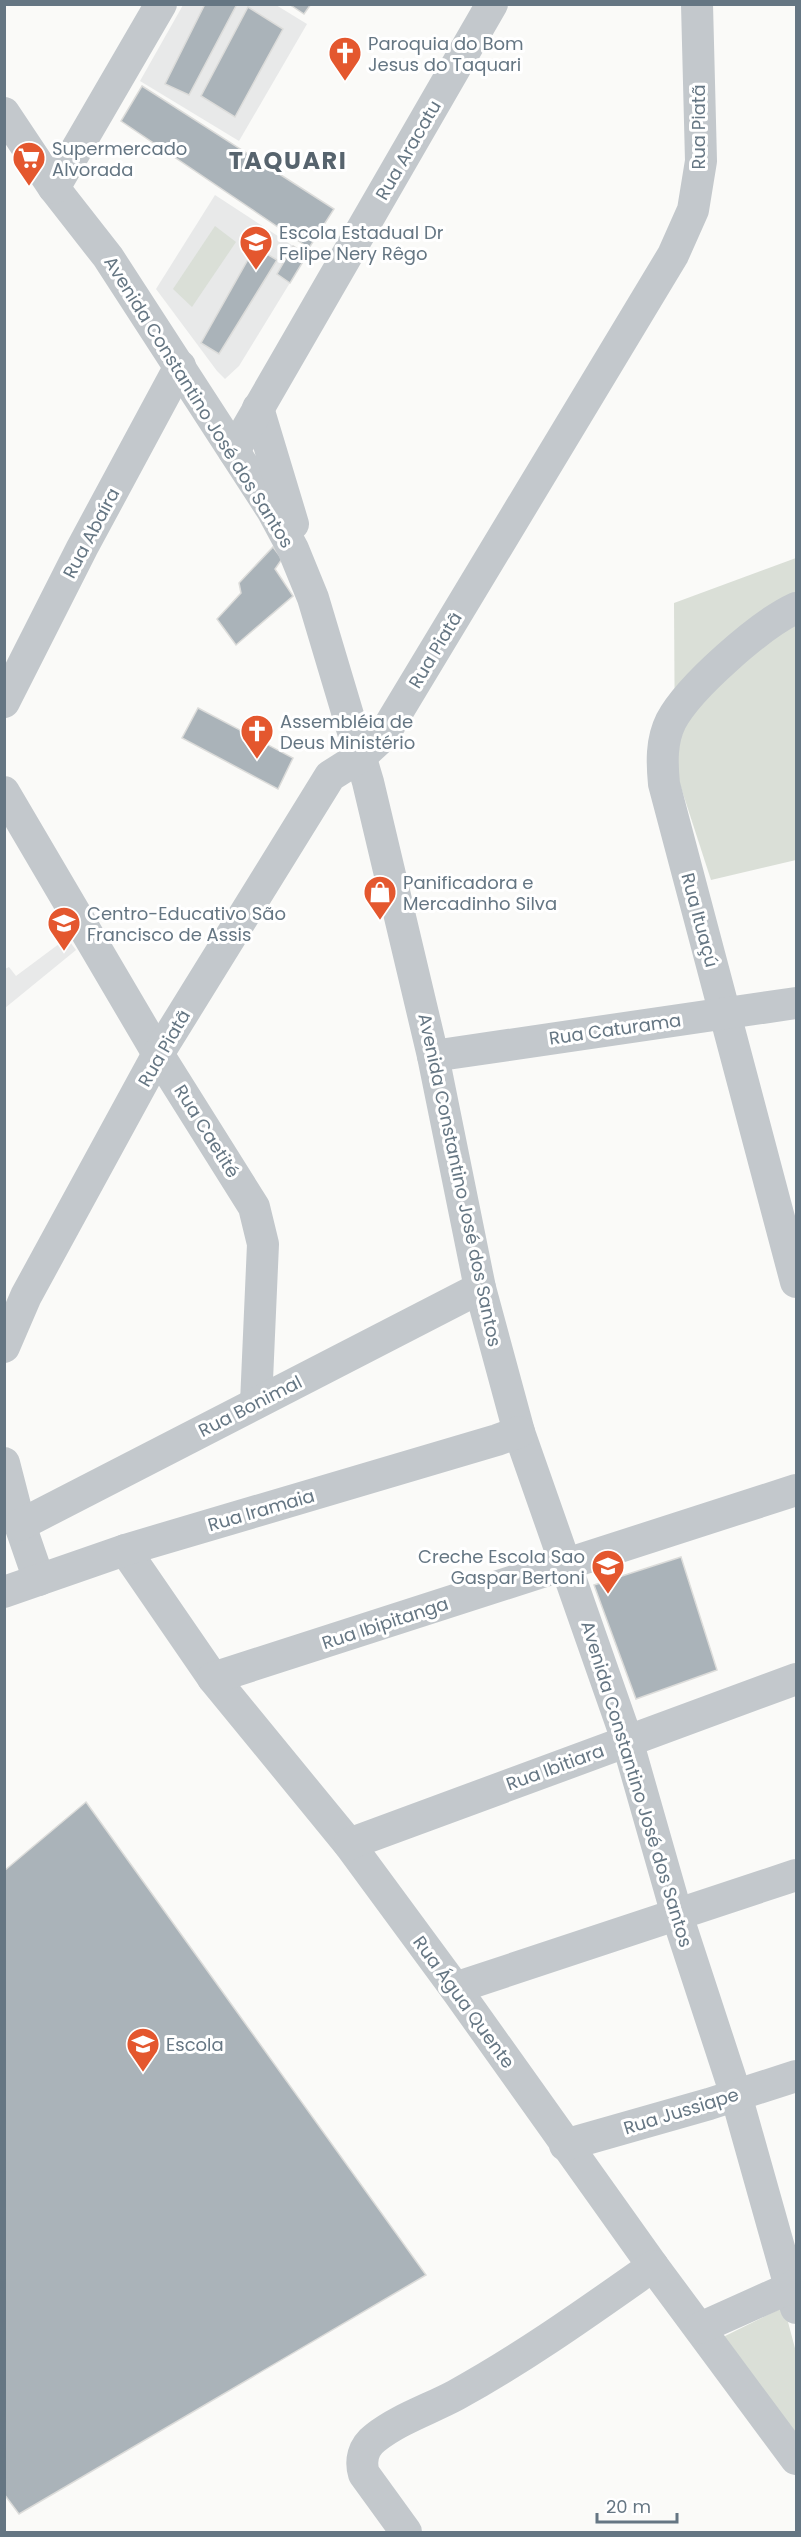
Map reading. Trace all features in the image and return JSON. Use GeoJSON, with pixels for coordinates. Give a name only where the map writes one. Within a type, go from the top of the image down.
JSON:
{"type":"FeatureCollection","features":[{"type":"Feature","properties":{"kind":"street"},"geometry":{"type":"LineString","coordinates":[[54,188],[160,4]]}},
{"type":"Feature","properties":{"kind":"street","name":"Rua Aracatu"},"geometry":{"type":"LineString","coordinates":[[234,451],[492,4]]}},
{"type":"Feature","properties":{"kind":"street","name":"Rua Piatã"},"geometry":{"type":"LineString","coordinates":[[4,1347],[26,1296],[158,1054],[330,776],[360,757],[383,736],[673,255],[693,210],[701,160],[695,6]]}},
{"type":"Feature","properties":{"kind":"street","name":"Avenida Constantino José dos Santos"},"geometry":{"type":"LineString","coordinates":[[9,136],[54,188],[108,257],[180,366],[272,510],[293,549],[313,598],[383,840],[433,1056],[480,1288],[519,1432],[627,1740],[677,1915],[736,2095],[794,2293]]}},
{"type":"Feature","properties":{"kind":"street","name":"Rua Abaíra"},"geometry":{"type":"LineString","coordinates":[[4,702],[82,548],[180,366]]}},
{"type":"Feature","properties":{"kind":"street"},"geometry":{"type":"LineString","coordinates":[[258,408],[293,524],[293,549]]}},
{"type":"Feature","properties":{"kind":"street","name":"Rua Ituaçú"},"geometry":{"type":"LineString","coordinates":[[796,608],[752,636],[687,698],[670,722],[664,743],[662,765],[664,784],[725,1013],[789,1230],[796,1282]]}},
{"type":"Feature","properties":{"kind":"street","name":"Rua Caetité"},"geometry":{"type":"LineString","coordinates":[[4,792],[158,1054],[254,1207],[263,1244],[256,1403]]}},
{"type":"Feature","properties":{"kind":"street","name":"Rua Caturama"},"geometry":{"type":"LineString","coordinates":[[433,1056],[796,1003]]}},
{"type":"Feature","properties":{"kind":"street","name":"Rua Bonimal"},"geometry":{"type":"LineString","coordinates":[[20,1525],[480,1288]]}},
{"type":"Feature","properties":{"kind":"street","name":"Rua Iramaia"},"geometry":{"type":"LineString","coordinates":[[4,1592],[125,1550],[519,1432]]}},
{"type":"Feature","properties":{"kind":"street"},"geometry":{"type":"LineString","coordinates":[[4,1463],[20,1525],[39,1581]]}},
{"type":"Feature","properties":{"kind":"street","name":"Rua Ibipitanga"},"geometry":{"type":"LineString","coordinates":[[213,1678],[796,1490]]}},
{"type":"Feature","properties":{"kind":"street","name":"Rua Água Quente"},"geometry":{"type":"LineString","coordinates":[[125,1550],[213,1678],[349,1844],[455,1988],[565,2145],[796,2459]]}},
{"type":"Feature","properties":{"kind":"street","name":"Rua Ibitiara"},"geometry":{"type":"LineString","coordinates":[[349,1844],[796,1679]]}},
{"type":"Feature","properties":{"kind":"street"},"geometry":{"type":"LineString","coordinates":[[455,1988],[796,1875]]}},
{"type":"Feature","properties":{"kind":"street","name":"Rua Jussiape"},"geometry":{"type":"LineString","coordinates":[[565,2145],[796,2076]]}},
{"type":"Feature","properties":{"kind":"street"},"geometry":{"type":"LineString","coordinates":[[406,2532],[364,2474],[361,2464],[363,2454],[373,2439],[456,2395],[507,2364],[573,2323],[653,2266]]}},
{"type":"Feature","properties":{"kind":"street"},"geometry":{"type":"LineString","coordinates":[[700,2328],[794,2293]]}},
{"type":"Feature","properties":{"kind":"shaded area"},"geometry":{"type":"Polygon","coordinates":[[[183,5],[276,5],[307,24],[239,141],[140,81],[183,5]]]}},
{"type":"Feature","properties":{"kind":"shaded area"},"geometry":{"type":"Polygon","coordinates":[[[215,195],[307,255],[239,366],[225,379],[156,289],[215,195]]]}},
{"type":"Feature","properties":{"kind":"shaded area"},"geometry":{"type":"Polygon","coordinates":[[[215,226],[236,242],[192,307],[173,289],[215,226]]]}},
{"type":"Feature","properties":{"kind":"shaded area"},"geometry":{"type":"Polygon","coordinates":[[[796,558],[796,860],[711,880],[675,769],[674,603],[796,558]]]}},
{"type":"Feature","properties":{"kind":"shaded area"},"geometry":{"type":"Polygon","coordinates":[[[67,938],[76,950],[5,1008],[5,969],[9,967],[16,976],[67,938]]]}},
{"type":"Feature","properties":{"kind":"shaded area"},"geometry":{"type":"Polygon","coordinates":[[[784,2307],[796,2352],[796,2436],[721,2338],[784,2307]]]}},
{"type":"Feature","properties":{"kind":"building"},"geometry":{"type":"Polygon","coordinates":[[[205,4],[237,4],[189,95],[165,84],[205,4]]]}},
{"type":"Feature","properties":{"kind":"building"},"geometry":{"type":"Polygon","coordinates":[[[289,4],[311,4],[304,14],[289,4]]]}},
{"type":"Feature","properties":{"kind":"building"},"geometry":{"type":"Polygon","coordinates":[[[248,7],[283,29],[235,117],[201,96],[248,7]]]}},
{"type":"Feature","properties":{"kind":"building"},"geometry":{"type":"Polygon","coordinates":[[[142,86],[334,209],[309,248],[121,121],[142,86]]]}},
{"type":"Feature","properties":{"kind":"building"},"geometry":{"type":"Polygon","coordinates":[[[293,246],[307,255],[290,283],[277,274],[293,246]]]}},
{"type":"Feature","properties":{"kind":"building"},"geometry":{"type":"Polygon","coordinates":[[[255,247],[277,260],[219,354],[201,343],[255,247]]]}},
{"type":"Feature","properties":{"kind":"building"},"geometry":{"type":"Polygon","coordinates":[[[273,547],[282,559],[275,569],[293,596],[236,645],[217,619],[241,593],[239,583],[273,547]]]}},
{"type":"Feature","properties":{"kind":"building"},"geometry":{"type":"Polygon","coordinates":[[[198,708],[293,758],[278,789],[182,738],[198,708]]]}},
{"type":"Feature","properties":{"kind":"building"},"geometry":{"type":"Polygon","coordinates":[[[681,1557],[717,1670],[636,1699],[594,1585],[681,1557]]]}},
{"type":"Feature","properties":{"kind":"building","name":"Escola"},"geometry":{"type":"Polygon","coordinates":[[[86,1802],[426,2275],[19,2514],[4,2494],[4,1871],[86,1802]]]}},
{"type":"Feature","properties":{"kind":"place","name":"Paroquia do Bom Jesus do Taquari"},"geometry":{"type":"Point","coordinates":[345,82]}},
{"type":"Feature","properties":{"kind":"place","name":"Supermercado Alvorada"},"geometry":{"type":"Point","coordinates":[29,187]}},
{"type":"Feature","properties":{"kind":"place","name":"Escola Estadual Dr Felipe Nery Rêgo"},"geometry":{"type":"Point","coordinates":[256,271]}},
{"type":"Feature","properties":{"kind":"place","name":"Assembléia de Deus Ministério"},"geometry":{"type":"Point","coordinates":[257,760]}},
{"type":"Feature","properties":{"kind":"place","name":"Panificadora e Mercadinho Silva"},"geometry":{"type":"Point","coordinates":[380,921]}},
{"type":"Feature","properties":{"kind":"place","name":"Centro-Educativo São Francisco de Assis"},"geometry":{"type":"Point","coordinates":[64,952]}},
{"type":"Feature","properties":{"kind":"place","name":"Creche Escola Sao Gaspar Bertoni"},"geometry":{"type":"Point","coordinates":[608,1595]}},
{"type":"Feature","properties":{"kind":"place","name":"Escola"},"geometry":{"type":"Point","coordinates":[143,2073]}},
{"type":"Feature","properties":{"kind":"district","name":"TAQUARI"},"geometry":{"type":"Point","coordinates":[288,160]}}]}
